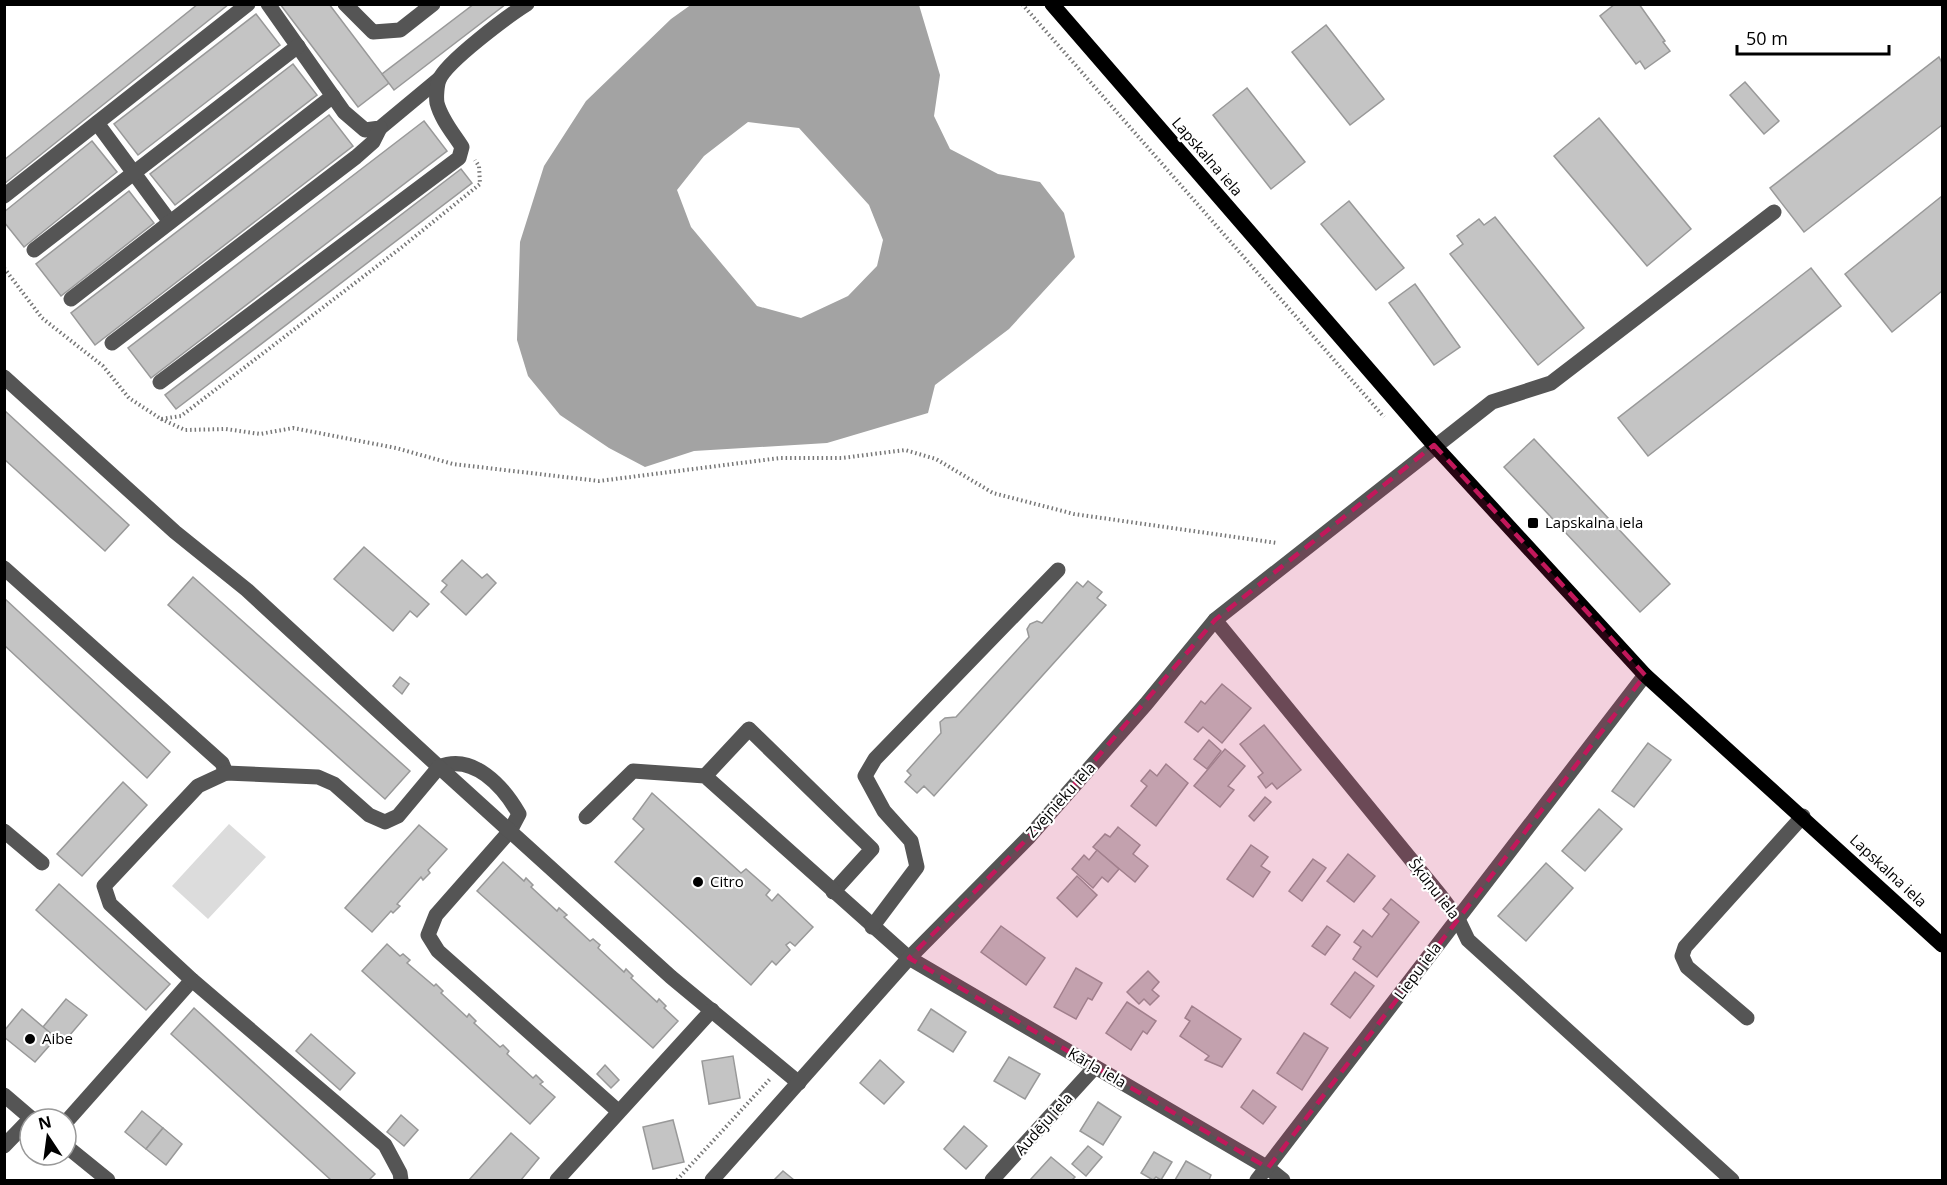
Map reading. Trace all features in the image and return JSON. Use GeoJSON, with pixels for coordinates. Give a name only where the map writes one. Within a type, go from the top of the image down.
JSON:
{"type":"FeatureCollection","features":[{"type":"Feature","properties":{"kind":"main road","name":"Lapskalna iela"},"geometry":{"type":"LineString","coordinates":[[1052,4],[1434,445],[1645,675],[1803,816],[1942,945]]}},
{"type":"Feature","properties":{"kind":"street"},"geometry":{"type":"LineString","coordinates":[[4,196],[248,4]]}},
{"type":"Feature","properties":{"kind":"street"},"geometry":{"type":"LineString","coordinates":[[268,4],[344,112],[365,130],[380,128]]}},
{"type":"Feature","properties":{"kind":"street"},"geometry":{"type":"LineString","coordinates":[[345,4],[373,32],[400,30],[418,9],[433,4]]}},
{"type":"Feature","properties":{"kind":"street"},"geometry":{"type":"LineString","coordinates":[[112,343],[356,157],[373,142],[380,128],[439,79],[486,34],[526,4]]}},
{"type":"Feature","properties":{"kind":"street"},"geometry":{"type":"LineString","coordinates":[[34,250],[298,46]]}},
{"type":"Feature","properties":{"kind":"street"},"geometry":{"type":"LineString","coordinates":[[160,382],[459,158],[462,147],[447,126],[436,101],[439,79]]}},
{"type":"Feature","properties":{"kind":"street"},"geometry":{"type":"LineString","coordinates":[[71,299],[333,96]]}},
{"type":"Feature","properties":{"kind":"street"},"geometry":{"type":"LineString","coordinates":[[97,123],[170,222]]}},
{"type":"Feature","properties":{"kind":"street","name":"Zvejnieku iela"},"geometry":{"type":"LineString","coordinates":[[712,1180],[909,958],[1028,838],[1146,705],[1215,620],[1434,445],[1492,402],[1551,383],[1774,212]]}},
{"type":"Feature","properties":{"kind":"street"},"geometry":{"type":"LineString","coordinates":[[4,377],[175,532],[248,590],[662,969],[799,1083]]}},
{"type":"Feature","properties":{"kind":"street"},"geometry":{"type":"LineString","coordinates":[[4,568],[222,763],[226,773]]}},
{"type":"Feature","properties":{"kind":"street"},"geometry":{"type":"LineString","coordinates":[[872,927],[916,867],[911,841],[884,811],[865,776],[875,759],[1058,570]]}},
{"type":"Feature","properties":{"kind":"street","name":"Šķūņu iela"},"geometry":{"type":"LineString","coordinates":[[1215,620],[1458,919],[1468,940],[1732,1180]]}},
{"type":"Feature","properties":{"kind":"street","name":"Liepu iela"},"geometry":{"type":"LineString","coordinates":[[1257,1180],[1645,675]]}},
{"type":"Feature","properties":{"kind":"street"},"geometry":{"type":"LineString","coordinates":[[586,818],[633,771],[705,776],[749,729],[872,849],[833,892]]}},
{"type":"Feature","properties":{"kind":"street"},"geometry":{"type":"LineString","coordinates":[[401,1180],[400,1173],[385,1145],[192,980],[111,904],[104,886],[198,786],[226,773],[318,777],[334,784],[369,815],[385,822],[398,816],[439,767],[452,762],[470,764],[491,780],[509,796],[519,814],[510,831],[436,915],[428,935],[438,951],[618,1111]]}},
{"type":"Feature","properties":{"kind":"street","name":"Kārļa iela"},"geometry":{"type":"LineString","coordinates":[[705,776],[909,958],[1268,1168],[1283,1180]]}},
{"type":"Feature","properties":{"kind":"street"},"geometry":{"type":"LineString","coordinates":[[1747,1018],[1687,967],[1682,956],[1685,947],[1803,816]]}},
{"type":"Feature","properties":{"kind":"street"},"geometry":{"type":"LineString","coordinates":[[4,831],[42,863]]}},
{"type":"Feature","properties":{"kind":"street"},"geometry":{"type":"LineString","coordinates":[[78,1108],[192,980]]}},
{"type":"Feature","properties":{"kind":"street"},"geometry":{"type":"LineString","coordinates":[[557,1180],[712,1010]]}},
{"type":"Feature","properties":{"kind":"street","name":"Audēju iela"},"geometry":{"type":"LineString","coordinates":[[992,1180],[1095,1067]]}},
{"type":"Feature","properties":{"kind":"street"},"geometry":{"type":"LineString","coordinates":[[4,1095],[19,1107]]}},
{"type":"Feature","properties":{"kind":"street"},"geometry":{"type":"LineString","coordinates":[[4,1146],[18,1132]]}},
{"type":"Feature","properties":{"kind":"street"},"geometry":{"type":"LineString","coordinates":[[78,1156],[108,1180]]}},
{"type":"Feature","properties":{"kind":"path"},"geometry":{"type":"LineString","coordinates":[[1022,4],[1384,417]]}},
{"type":"Feature","properties":{"kind":"path"},"geometry":{"type":"LineString","coordinates":[[161,418],[186,430],[226,429],[260,434],[293,428],[396,448],[453,464],[599,481],[780,458],[842,458],[905,450],[936,459],[993,493],[1074,514],[1277,543]]}},
{"type":"Feature","properties":{"kind":"path"},"geometry":{"type":"LineString","coordinates":[[677,1180],[781,1068]]}},
{"type":"Feature","properties":{"kind":"highlighted area"},"geometry":{"type":"Polygon","coordinates":[[[1434,445],[1645,675],[1268,1168],[909,958],[1028,838],[1215,620],[1434,445]]]}},
{"type":"Feature","properties":{"kind":"shaded area"},"geometry":{"type":"Polygon","coordinates":[[[692,4],[919,5],[940,75],[934,116],[950,149],[998,174],[1040,182],[1064,213],[1075,257],[1009,329],[935,385],[928,413],[827,443],[694,451],[645,467],[609,448],[560,415],[528,376],[517,340],[520,242],[544,166],[586,101],[671,19],[692,4]],[[748,122],[704,156],[677,190],[691,227],[757,306],[801,318],[848,296],[877,266],[883,240],[869,205],[799,128],[748,122]]]}},
{"type":"Feature","properties":{"kind":"shaded area"},"geometry":{"type":"Polygon","coordinates":[[[229,824],[266,857],[208,919],[172,886],[229,824]]]}},
{"type":"Feature","properties":{"kind":"building"},"geometry":{"type":"Polygon","coordinates":[[[198,4],[229,4],[4,184],[4,160],[198,4]]]}},
{"type":"Feature","properties":{"kind":"building"},"geometry":{"type":"Polygon","coordinates":[[[280,4],[329,4],[389,83],[358,107],[280,4]]]}},
{"type":"Feature","properties":{"kind":"building"},"geometry":{"type":"Polygon","coordinates":[[[474,4],[506,4],[394,90],[382,74],[474,4]]]}},
{"type":"Feature","properties":{"kind":"building"},"geometry":{"type":"Polygon","coordinates":[[[1615,4],[1639,4],[1670,51],[1645,69],[1640,61],[1636,64],[1600,16],[1615,4]]]}},
{"type":"Feature","properties":{"kind":"building"},"geometry":{"type":"Polygon","coordinates":[[[256,14],[280,45],[138,155],[114,124],[256,14]]]}},
{"type":"Feature","properties":{"kind":"building"},"geometry":{"type":"Polygon","coordinates":[[[1326,25],[1384,99],[1350,125],[1292,52],[1326,25]]]}},
{"type":"Feature","properties":{"kind":"building"},"geometry":{"type":"Polygon","coordinates":[[[1939,57],[1942,63],[1942,125],[1804,232],[1770,188],[1939,57]]]}},
{"type":"Feature","properties":{"kind":"building"},"geometry":{"type":"Polygon","coordinates":[[[293,64],[317,95],[175,205],[150,174],[293,64]]]}},
{"type":"Feature","properties":{"kind":"building"},"geometry":{"type":"Polygon","coordinates":[[[1745,82],[1779,121],[1764,134],[1730,95],[1745,82]]]}},
{"type":"Feature","properties":{"kind":"building"},"geometry":{"type":"Polygon","coordinates":[[[1247,88],[1305,162],[1271,189],[1213,115],[1247,88]]]}},
{"type":"Feature","properties":{"kind":"building"},"geometry":{"type":"Polygon","coordinates":[[[329,115],[353,146],[95,345],[71,313],[329,115]]]}},
{"type":"Feature","properties":{"kind":"building"},"geometry":{"type":"Polygon","coordinates":[[[1599,118],[1691,229],[1647,266],[1554,156],[1599,118]]]}},
{"type":"Feature","properties":{"kind":"building"},"geometry":{"type":"Polygon","coordinates":[[[424,121],[447,151],[151,378],[128,348],[424,121]]]}},
{"type":"Feature","properties":{"kind":"building"},"geometry":{"type":"Polygon","coordinates":[[[92,141],[117,172],[24,247],[4,222],[4,212],[92,141]]]}},
{"type":"Feature","properties":{"kind":"building"},"geometry":{"type":"Polygon","coordinates":[[[461,169],[472,183],[176,409],[165,395],[461,169]]]}},
{"type":"Feature","properties":{"kind":"building"},"geometry":{"type":"Polygon","coordinates":[[[129,191],[154,223],[61,296],[36,264],[129,191]]]}},
{"type":"Feature","properties":{"kind":"building"},"geometry":{"type":"Polygon","coordinates":[[[1942,196],[1942,291],[1892,332],[1845,274],[1942,196]]]}},
{"type":"Feature","properties":{"kind":"building"},"geometry":{"type":"Polygon","coordinates":[[[1349,201],[1404,268],[1376,290],[1321,224],[1349,201]]]}},
{"type":"Feature","properties":{"kind":"building"},"geometry":{"type":"Polygon","coordinates":[[[1495,217],[1584,328],[1538,365],[1450,254],[1463,244],[1457,236],[1479,219],[1484,225],[1495,217]]]}},
{"type":"Feature","properties":{"kind":"building"},"geometry":{"type":"Polygon","coordinates":[[[1811,268],[1841,306],[1648,456],[1618,418],[1811,268]]]}},
{"type":"Feature","properties":{"kind":"building"},"geometry":{"type":"Polygon","coordinates":[[[1415,284],[1460,347],[1434,365],[1389,303],[1415,284]]]}},
{"type":"Feature","properties":{"kind":"building"},"geometry":{"type":"Polygon","coordinates":[[[4,410],[129,525],[105,551],[4,459],[4,410]]]}},
{"type":"Feature","properties":{"kind":"building"},"geometry":{"type":"Polygon","coordinates":[[[1534,439],[1670,584],[1640,612],[1504,467],[1534,439]]]}},
{"type":"Feature","properties":{"kind":"building"},"geometry":{"type":"Polygon","coordinates":[[[364,547],[429,604],[417,617],[410,611],[393,631],[334,579],[364,547]]]}},
{"type":"Feature","properties":{"kind":"building"},"geometry":{"type":"Polygon","coordinates":[[[462,560],[482,578],[487,574],[496,583],[466,615],[441,592],[447,585],[442,581],[462,560]]]}},
{"type":"Feature","properties":{"kind":"building"},"geometry":{"type":"Polygon","coordinates":[[[193,577],[410,771],[385,799],[168,605],[193,577]]]}},
{"type":"Feature","properties":{"kind":"building"},"geometry":{"type":"Polygon","coordinates":[[[1088,581],[1102,592],[1097,598],[1106,605],[934,796],[924,786],[917,793],[905,782],[911,775],[907,771],[941,733],[940,722],[945,718],[956,717],[1029,637],[1027,629],[1030,624],[1037,621],[1042,623],[1077,582],[1083,587],[1088,581]]]}},
{"type":"Feature","properties":{"kind":"building"},"geometry":{"type":"Polygon","coordinates":[[[4,598],[170,752],[147,778],[4,645],[4,598]]]}},
{"type":"Feature","properties":{"kind":"building"},"geometry":{"type":"Polygon","coordinates":[[[400,677],[409,684],[402,694],[393,686],[400,677]]]}},
{"type":"Feature","properties":{"kind":"building"},"geometry":{"type":"Polygon","coordinates":[[[1222,684],[1251,708],[1222,743],[1203,727],[1198,732],[1185,722],[1201,701],[1205,704],[1222,684]]]}},
{"type":"Feature","properties":{"kind":"building"},"geometry":{"type":"Polygon","coordinates":[[[1264,725],[1301,770],[1277,789],[1272,783],[1266,788],[1258,777],[1263,773],[1240,744],[1264,725]]]}},
{"type":"Feature","properties":{"kind":"building"},"geometry":{"type":"Polygon","coordinates":[[[1209,740],[1221,751],[1207,769],[1194,759],[1209,740]]]}},
{"type":"Feature","properties":{"kind":"building"},"geometry":{"type":"Polygon","coordinates":[[[1648,743],[1671,760],[1634,807],[1612,791],[1648,743]]]}},
{"type":"Feature","properties":{"kind":"building"},"geometry":{"type":"Polygon","coordinates":[[[1225,749],[1245,766],[1228,786],[1234,790],[1220,807],[1194,786],[1225,749]]]}},
{"type":"Feature","properties":{"kind":"building"},"geometry":{"type":"Polygon","coordinates":[[[1166,764],[1188,783],[1156,826],[1131,806],[1147,786],[1141,781],[1150,770],[1157,776],[1166,764]]]}},
{"type":"Feature","properties":{"kind":"building"},"geometry":{"type":"Polygon","coordinates":[[[123,782],[147,805],[82,876],[57,854],[123,782]]]}},
{"type":"Feature","properties":{"kind":"building","name":"Citro"},"geometry":{"type":"Polygon","coordinates":[[[652,793],[741,873],[746,869],[770,890],[766,895],[772,901],[778,894],[813,927],[795,946],[790,942],[786,945],[790,950],[776,965],[772,961],[751,985],[615,862],[644,829],[633,819],[652,793]]]}},
{"type":"Feature","properties":{"kind":"building"},"geometry":{"type":"Polygon","coordinates":[[[1265,797],[1271,802],[1254,821],[1249,816],[1265,797]]]}},
{"type":"Feature","properties":{"kind":"building"},"geometry":{"type":"Polygon","coordinates":[[[1599,809],[1622,829],[1585,871],[1562,851],[1599,809]]]}},
{"type":"Feature","properties":{"kind":"building"},"geometry":{"type":"Polygon","coordinates":[[[419,825],[447,849],[428,870],[430,873],[423,880],[421,877],[397,904],[400,906],[393,913],[391,911],[372,932],[345,908],[419,825]]]}},
{"type":"Feature","properties":{"kind":"building"},"geometry":{"type":"Polygon","coordinates":[[[1118,827],[1140,845],[1133,854],[1148,866],[1135,882],[1093,847],[1105,834],[1110,837],[1118,827]]]}},
{"type":"Feature","properties":{"kind":"building"},"geometry":{"type":"Polygon","coordinates":[[[1251,845],[1268,857],[1261,866],[1270,872],[1253,897],[1227,879],[1251,845]]]}},
{"type":"Feature","properties":{"kind":"building"},"geometry":{"type":"Polygon","coordinates":[[[1097,850],[1119,869],[1108,882],[1102,877],[1093,888],[1072,869],[1084,855],[1089,860],[1097,850]]]}},
{"type":"Feature","properties":{"kind":"building"},"geometry":{"type":"Polygon","coordinates":[[[1348,854],[1375,876],[1354,902],[1327,881],[1348,854]]]}},
{"type":"Feature","properties":{"kind":"building"},"geometry":{"type":"Polygon","coordinates":[[[1313,859],[1326,868],[1302,901],[1289,891],[1313,859]]]}},
{"type":"Feature","properties":{"kind":"building"},"geometry":{"type":"Polygon","coordinates":[[[503,862],[524,881],[526,878],[533,885],[531,887],[557,911],[559,908],[567,915],[564,917],[590,941],[593,939],[600,945],[598,948],[624,972],[626,969],[633,976],[631,978],[657,1002],[659,999],[666,1006],[664,1008],[678,1021],[653,1048],[477,891],[503,862]]]}},
{"type":"Feature","properties":{"kind":"building"},"geometry":{"type":"Polygon","coordinates":[[[1546,863],[1573,888],[1526,941],[1498,916],[1546,863]]]}},
{"type":"Feature","properties":{"kind":"building"},"geometry":{"type":"Polygon","coordinates":[[[1077,876],[1097,895],[1077,917],[1057,898],[1077,876]]]}},
{"type":"Feature","properties":{"kind":"building"},"geometry":{"type":"Polygon","coordinates":[[[59,884],[170,984],[146,1010],[36,910],[59,884]]]}},
{"type":"Feature","properties":{"kind":"building"},"geometry":{"type":"Polygon","coordinates":[[[1391,899],[1419,922],[1377,977],[1353,959],[1361,947],[1354,942],[1363,930],[1372,937],[1389,914],[1383,909],[1391,899]]]}},
{"type":"Feature","properties":{"kind":"building"},"geometry":{"type":"Polygon","coordinates":[[[1001,926],[1045,958],[1026,985],[981,952],[1001,926]]]}},
{"type":"Feature","properties":{"kind":"building"},"geometry":{"type":"Polygon","coordinates":[[[1327,926],[1340,935],[1325,955],[1312,946],[1327,926]]]}},
{"type":"Feature","properties":{"kind":"building"},"geometry":{"type":"Polygon","coordinates":[[[387,944],[400,956],[403,954],[410,960],[407,963],[434,986],[436,984],[443,991],[441,993],[467,1017],[469,1014],[476,1021],[474,1023],[500,1047],[503,1045],[509,1051],[507,1054],[533,1078],[536,1075],[543,1082],[540,1084],[555,1097],[530,1124],[362,971],[387,944]]]}},
{"type":"Feature","properties":{"kind":"building"},"geometry":{"type":"Polygon","coordinates":[[[1076,968],[1102,983],[1092,1000],[1088,998],[1076,1019],[1054,1007],[1076,968]]]}},
{"type":"Feature","properties":{"kind":"building"},"geometry":{"type":"Polygon","coordinates":[[[1148,971],[1159,982],[1152,990],[1159,996],[1150,1005],[1144,999],[1139,1004],[1127,992],[1148,971]]]}},
{"type":"Feature","properties":{"kind":"building"},"geometry":{"type":"Polygon","coordinates":[[[1355,972],[1374,986],[1350,1018],[1331,1004],[1355,972]]]}},
{"type":"Feature","properties":{"kind":"building"},"geometry":{"type":"Polygon","coordinates":[[[66,999],[87,1015],[63,1043],[43,1027],[66,999]]]}},
{"type":"Feature","properties":{"kind":"building"},"geometry":{"type":"Polygon","coordinates":[[[1127,1002],[1156,1021],[1147,1034],[1143,1031],[1131,1050],[1106,1033],[1127,1002]]]}},
{"type":"Feature","properties":{"kind":"building"},"geometry":{"type":"Polygon","coordinates":[[[1192,1006],[1241,1039],[1222,1067],[1205,1060],[1209,1056],[1180,1036],[1190,1021],[1185,1018],[1192,1006]]]}},
{"type":"Feature","properties":{"kind":"building"},"geometry":{"type":"Polygon","coordinates":[[[194,1008],[375,1174],[369,1180],[331,1180],[171,1034],[194,1008]]]}},
{"type":"Feature","properties":{"kind":"building"},"geometry":{"type":"Polygon","coordinates":[[[22,1009],[56,1038],[35,1062],[4,1037],[4,1031],[22,1009]]]}},
{"type":"Feature","properties":{"kind":"building"},"geometry":{"type":"Polygon","coordinates":[[[931,1009],[966,1032],[953,1052],[918,1030],[931,1009]]]}},
{"type":"Feature","properties":{"kind":"building"},"geometry":{"type":"Polygon","coordinates":[[[1304,1033],[1328,1048],[1302,1090],[1277,1073],[1304,1033]]]}},
{"type":"Feature","properties":{"kind":"building"},"geometry":{"type":"Polygon","coordinates":[[[311,1034],[355,1073],[340,1090],[296,1051],[311,1034]]]}},
{"type":"Feature","properties":{"kind":"building"},"geometry":{"type":"Polygon","coordinates":[[[733,1056],[740,1098],[709,1104],[702,1061],[733,1056]]]}},
{"type":"Feature","properties":{"kind":"building"},"geometry":{"type":"Polygon","coordinates":[[[1009,1057],[1040,1074],[1025,1099],[994,1081],[1009,1057]]]}},
{"type":"Feature","properties":{"kind":"building"},"geometry":{"type":"Polygon","coordinates":[[[880,1060],[904,1082],[884,1104],[860,1083],[880,1060]]]}},
{"type":"Feature","properties":{"kind":"building"},"geometry":{"type":"Polygon","coordinates":[[[605,1065],[619,1080],[611,1088],[597,1074],[605,1065]]]}},
{"type":"Feature","properties":{"kind":"building"},"geometry":{"type":"Polygon","coordinates":[[[1253,1090],[1276,1107],[1263,1124],[1241,1107],[1253,1090]]]}},
{"type":"Feature","properties":{"kind":"building"},"geometry":{"type":"Polygon","coordinates":[[[1098,1102],[1121,1117],[1103,1145],[1080,1131],[1098,1102]]]}},
{"type":"Feature","properties":{"kind":"building"},"geometry":{"type":"Polygon","coordinates":[[[142,1111],[163,1128],[146,1149],[125,1132],[142,1111]]]}},
{"type":"Feature","properties":{"kind":"building"},"geometry":{"type":"Polygon","coordinates":[[[401,1115],[418,1130],[404,1146],[387,1132],[401,1115]]]}},
{"type":"Feature","properties":{"kind":"building"},"geometry":{"type":"Polygon","coordinates":[[[673,1120],[684,1162],[653,1169],[643,1127],[673,1120]]]}},
{"type":"Feature","properties":{"kind":"building"},"geometry":{"type":"Polygon","coordinates":[[[964,1126],[987,1146],[966,1169],[944,1149],[964,1126]]]}},
{"type":"Feature","properties":{"kind":"building"},"geometry":{"type":"Polygon","coordinates":[[[163,1128],[182,1144],[166,1165],[146,1149],[163,1128]]]}},
{"type":"Feature","properties":{"kind":"building"},"geometry":{"type":"Polygon","coordinates":[[[511,1133],[539,1158],[521,1180],[469,1180],[511,1133]]]}},
{"type":"Feature","properties":{"kind":"building"},"geometry":{"type":"Polygon","coordinates":[[[1088,1146],[1102,1157],[1086,1176],[1072,1164],[1088,1146]]]}},
{"type":"Feature","properties":{"kind":"building"},"geometry":{"type":"Polygon","coordinates":[[[1154,1152],[1172,1162],[1161,1180],[1156,1177],[1153,1180],[1141,1173],[1154,1152]]]}},
{"type":"Feature","properties":{"kind":"building"},"geometry":{"type":"Polygon","coordinates":[[[1051,1157],[1075,1177],[1072,1180],[1030,1180],[1051,1157]]]}},
{"type":"Feature","properties":{"kind":"building"},"geometry":{"type":"Polygon","coordinates":[[[1186,1161],[1211,1175],[1209,1180],[1175,1180],[1186,1161]]]}},
{"type":"Feature","properties":{"kind":"building"},"geometry":{"type":"Polygon","coordinates":[[[783,1171],[794,1180],[774,1180],[783,1171]]]}},
{"type":"Feature","properties":{"kind":"place","name":"Lapskalna iela"},"geometry":{"type":"Point","coordinates":[1533,523]}},
{"type":"Feature","properties":{"kind":"place","name":"Citro"},"geometry":{"type":"Point","coordinates":[698,882]}},
{"type":"Feature","properties":{"kind":"place","name":"Aibe"},"geometry":{"type":"Point","coordinates":[30,1039]}}]}
